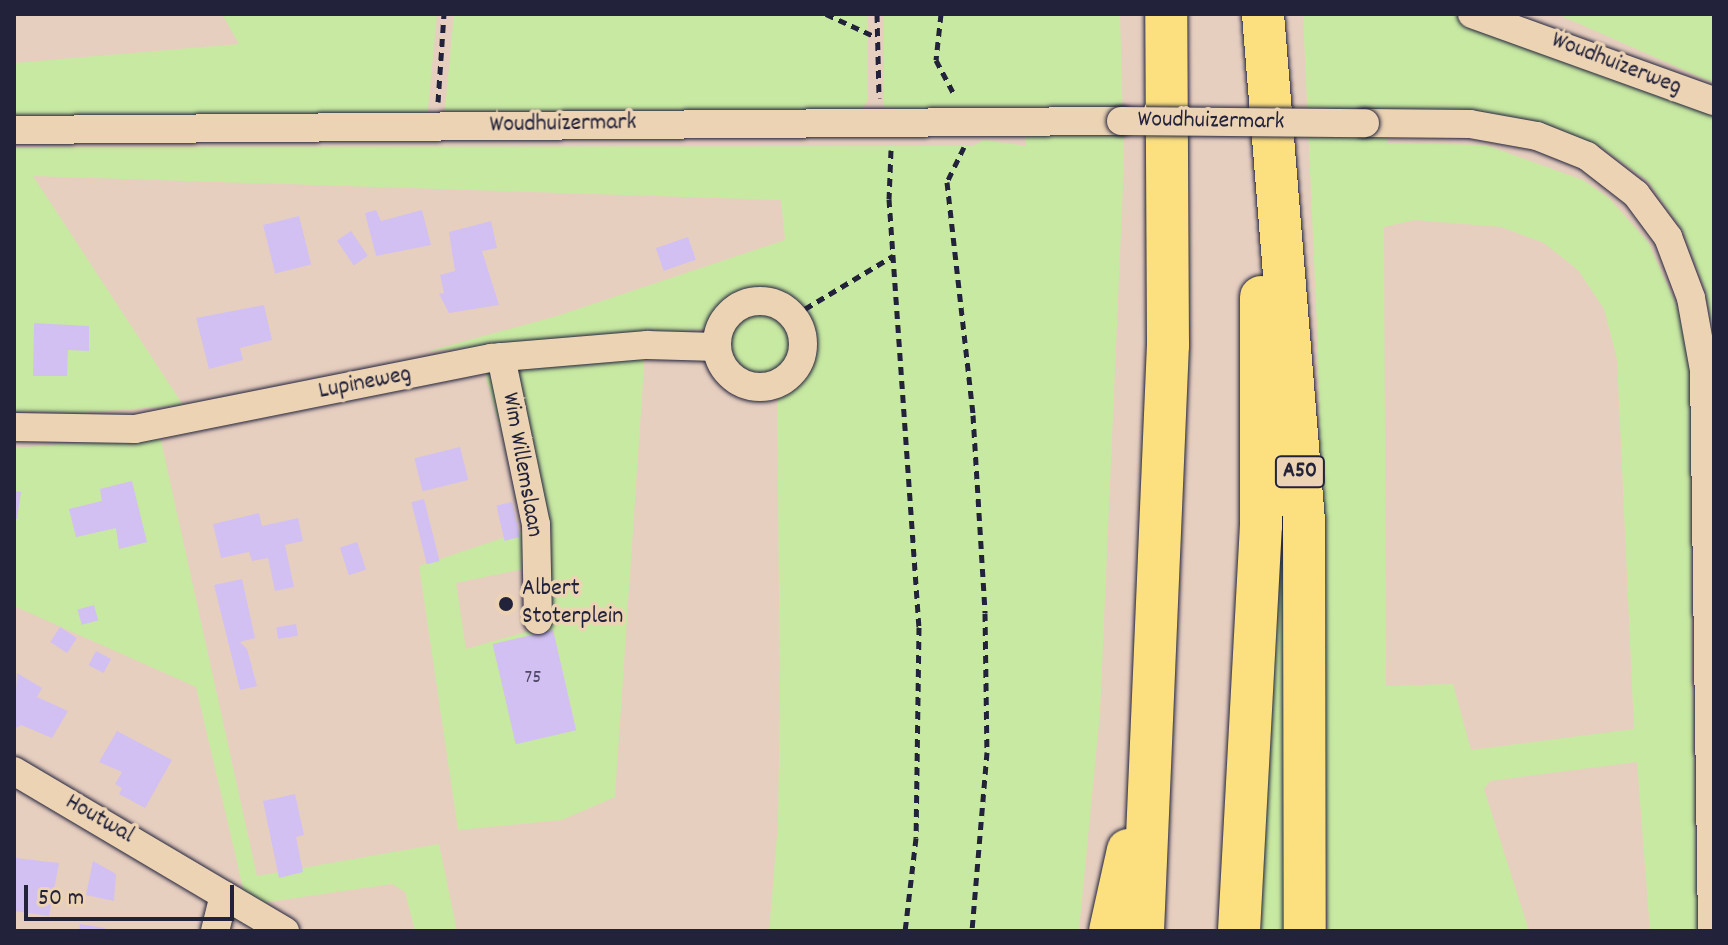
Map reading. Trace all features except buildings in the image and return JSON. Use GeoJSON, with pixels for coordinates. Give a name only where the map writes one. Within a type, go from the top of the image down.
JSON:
{"type":"FeatureCollection","features":[{"type":"Feature","properties":{"kind":"highway"},"geometry":{"type":"LineString","coordinates":[[1143,931],[1156,736],[1168,345],[1166,14]]}},
{"type":"Feature","properties":{"kind":"highway","name":"A50"},"geometry":{"type":"LineString","coordinates":[[1239,931],[1261,525],[1262,14]]}},
{"type":"Feature","properties":{"kind":"highway","name":"A50"},"geometry":{"type":"LineString","coordinates":[[1262,14],[1304,521],[1305,931]]}},
{"type":"Feature","properties":{"kind":"highway"},"geometry":{"type":"LineString","coordinates":[[1110,931],[1156,736]]}},
{"type":"Feature","properties":{"kind":"street","name":"Woudhuizerweg"},"geometry":{"type":"LineString","coordinates":[[1472,14],[1714,101]]}},
{"type":"Feature","properties":{"kind":"street","name":"Woudhuizermark"},"geometry":{"type":"LineString","coordinates":[[14,130],[1121,121],[1470,124],[1537,136],[1600,165],[1636,194],[1668,237],[1691,298],[1704,370],[1712,931]]}},
{"type":"Feature","properties":{"kind":"street"},"geometry":{"type":"LineString","coordinates":[[743,304],[775,304],[793,316],[803,340],[801,358],[779,383],[744,385],[721,364],[717,347],[727,316],[743,304]]}},
{"type":"Feature","properties":{"kind":"street","name":"Lupineweg"},"geometry":{"type":"LineString","coordinates":[[14,427],[135,429],[501,357],[647,345],[717,347]]}},
{"type":"Feature","properties":{"kind":"street","name":"Wim Willemslaan"},"geometry":{"type":"LineString","coordinates":[[501,357],[536,524],[538,620]]}},
{"type":"Feature","properties":{"kind":"street","name":"Houtwal"},"geometry":{"type":"LineString","coordinates":[[14,771],[285,931]]}},
{"type":"Feature","properties":{"kind":"street"},"geometry":{"type":"LineString","coordinates":[[215,931],[224,895]]}},
{"type":"Feature","properties":{"kind":"path"},"geometry":{"type":"LineString","coordinates":[[441,75],[444,14]]}},
{"type":"Feature","properties":{"kind":"path"},"geometry":{"type":"LineString","coordinates":[[826,14],[876,37]]}},
{"type":"Feature","properties":{"kind":"path"},"geometry":{"type":"LineString","coordinates":[[877,14],[876,37],[886,122],[919,641],[916,838],[905,931]]}},
{"type":"Feature","properties":{"kind":"path"},"geometry":{"type":"LineString","coordinates":[[941,14],[936,60],[966,122],[963,151],[947,182],[964,303],[985,613],[987,752],[972,931]]}},
{"type":"Feature","properties":{"kind":"path"},"geometry":{"type":"LineString","coordinates":[[793,316],[893,256]]}},
{"type":"Feature","properties":{"kind":"green space"},"geometry":{"type":"Polygon","coordinates":[[[222,14],[437,14],[427,119],[14,123],[14,63],[239,44],[222,14]]]}},
{"type":"Feature","properties":{"kind":"green space"},"geometry":{"type":"Polygon","coordinates":[[[454,14],[868,14],[868,101],[859,112],[444,119],[454,14]]]}},
{"type":"Feature","properties":{"kind":"green space"},"geometry":{"type":"Polygon","coordinates":[[[884,14],[1120,14],[1124,163],[1100,713],[1079,931],[769,931],[778,823],[780,694],[777,390],[802,368],[809,343],[806,327],[792,305],[755,293],[731,301],[710,329],[429,351],[557,316],[785,240],[781,200],[33,176],[183,405],[81,413],[14,411],[14,147],[973,146],[984,140],[1026,146],[1023,116],[884,108],[884,14]]]}},
{"type":"Feature","properties":{"kind":"green space"},"geometry":{"type":"Polygon","coordinates":[[[1303,14],[1462,14],[1714,112],[1714,343],[1706,292],[1683,231],[1648,181],[1598,145],[1481,111],[1389,112],[1387,143],[1486,145],[1583,180],[1609,198],[1648,242],[1682,318],[1694,394],[1691,634],[1698,931],[1650,931],[1637,762],[1490,781],[1484,789],[1529,931],[1327,931],[1318,350],[1303,14]],[[1415,220],[1384,227],[1386,686],[1453,684],[1471,750],[1634,729],[1617,359],[1604,309],[1578,270],[1544,243],[1501,227],[1415,220]]]}},
{"type":"Feature","properties":{"kind":"green space"},"geometry":{"type":"Polygon","coordinates":[[[1557,14],[1714,14],[1714,83],[1684,70],[1557,14]]]}},
{"type":"Feature","properties":{"kind":"green space"},"geometry":{"type":"Polygon","coordinates":[[[759,308],[778,314],[788,324],[794,343],[788,362],[778,372],[759,378],[740,372],[730,362],[724,343],[730,324],[740,314],[759,308]]]}},
{"type":"Feature","properties":{"kind":"green space"},"geometry":{"type":"Polygon","coordinates":[[[645,352],[615,797],[562,820],[458,830],[419,566],[529,529],[483,367],[645,352]],[[548,564],[456,583],[466,649],[554,624],[548,564]],[[553,630],[493,644],[516,743],[576,729],[553,630]]]}},
{"type":"Feature","properties":{"kind":"green space"},"geometry":{"type":"Polygon","coordinates":[[[160,436],[257,876],[439,844],[457,931],[415,931],[405,892],[392,884],[247,905],[196,687],[14,606],[14,519],[21,492],[14,491],[14,448],[160,436]],[[132,481],[100,489],[102,501],[69,509],[76,537],[116,528],[119,549],[146,542],[132,481]]]}},
{"type":"Feature","properties":{"kind":"green space"},"geometry":{"type":"Polygon","coordinates":[[[1282,469],[1288,931],[1258,931],[1282,469]]]}},
{"type":"Feature","properties":{"kind":"place","name":"Albert Stoterplein"},"geometry":{"type":"Point","coordinates":[506,604]}}]}
